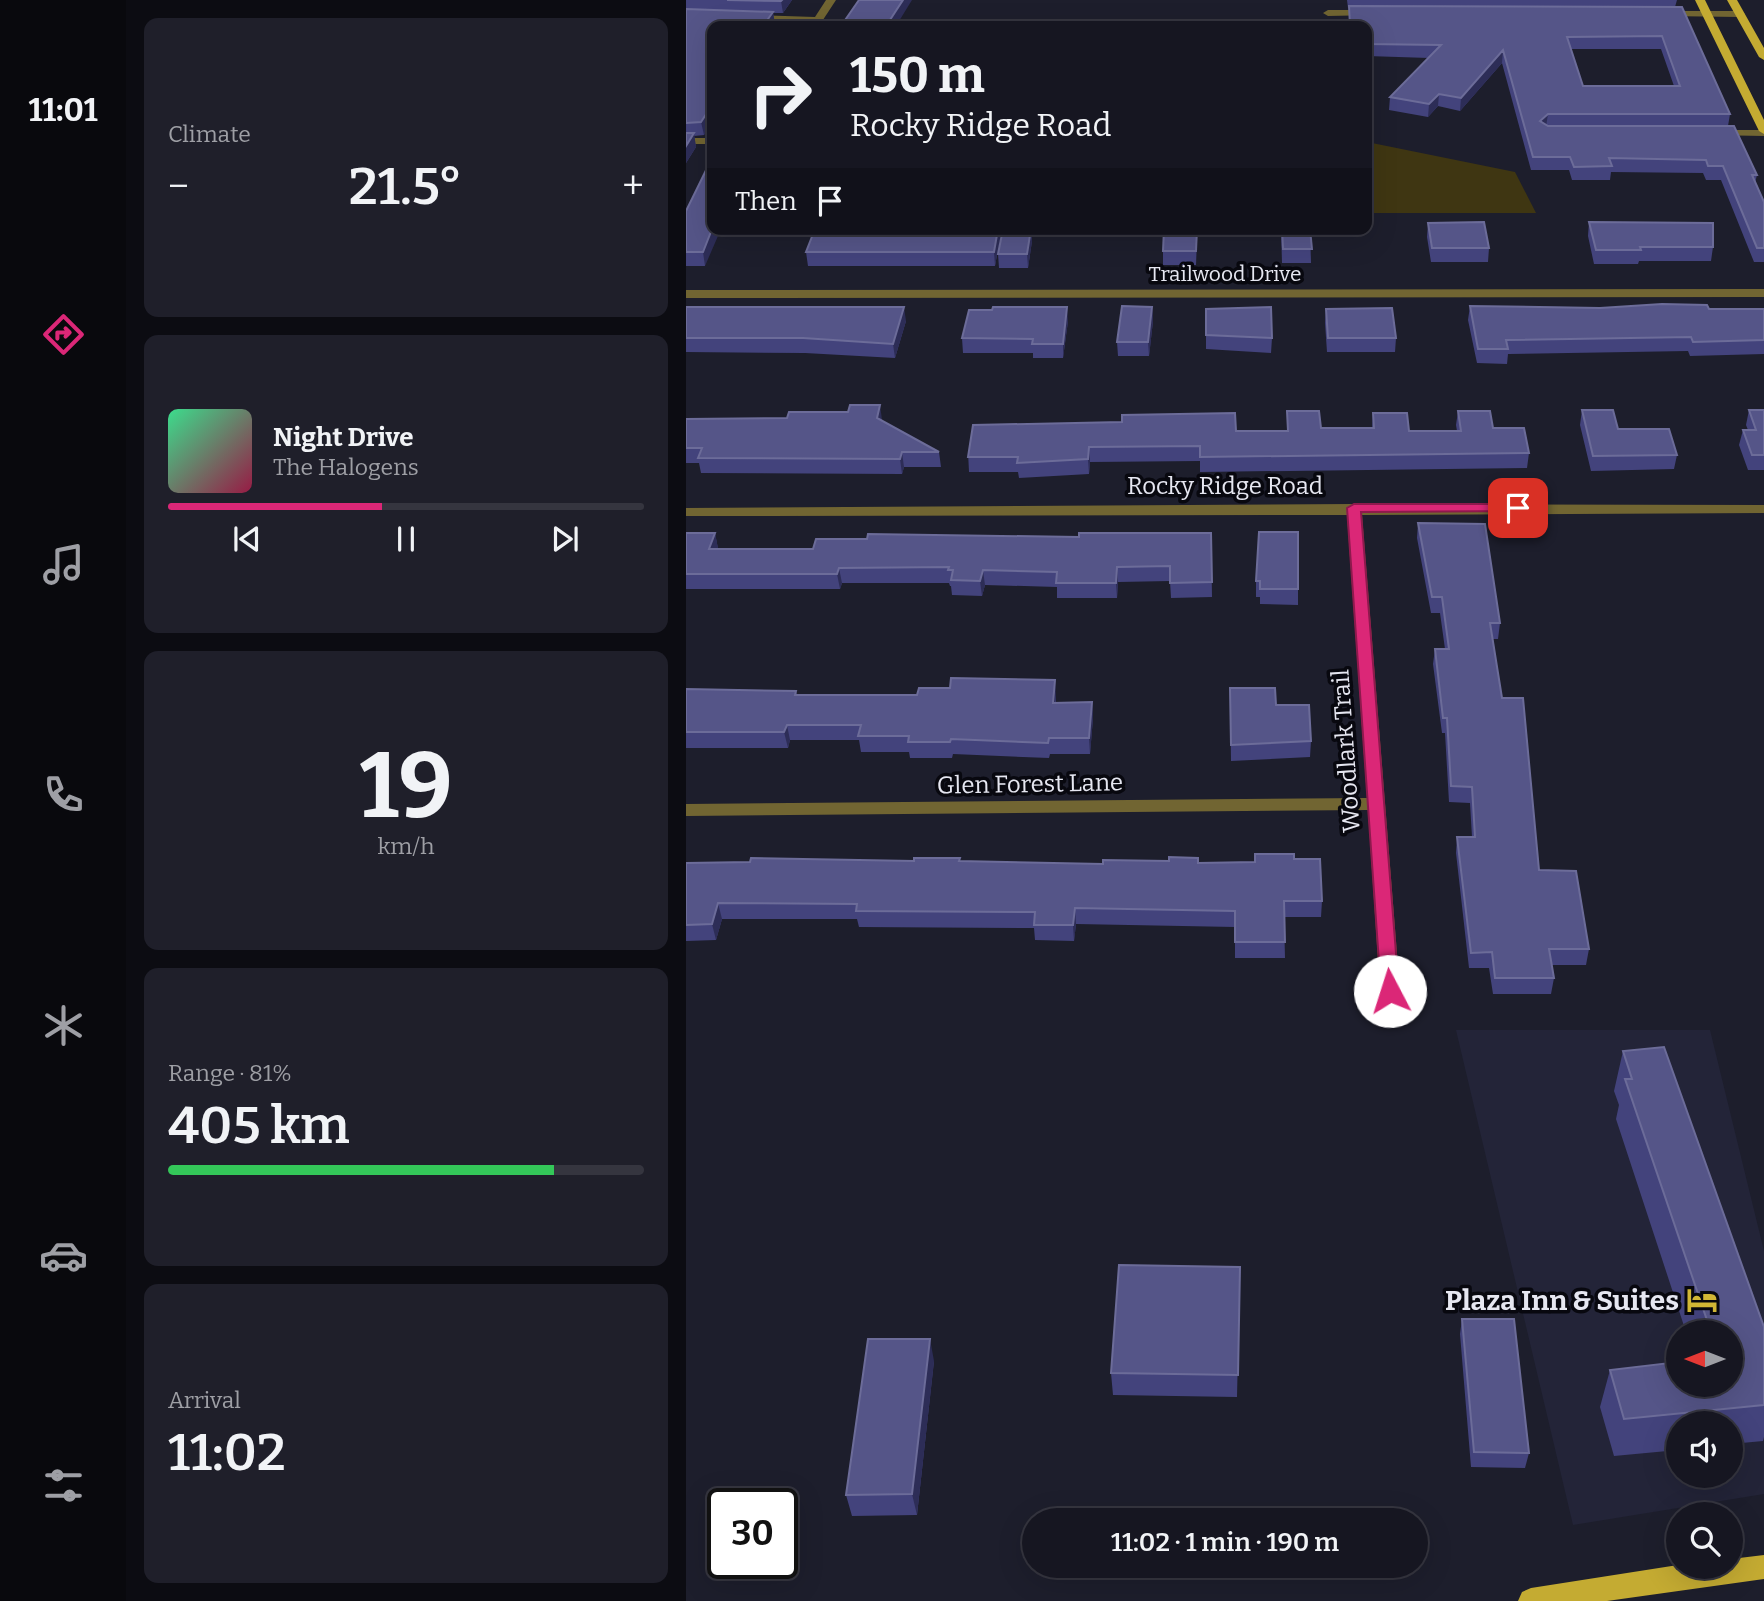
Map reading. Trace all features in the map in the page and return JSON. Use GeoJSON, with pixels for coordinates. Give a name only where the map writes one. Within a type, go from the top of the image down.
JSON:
{"type":"FeatureCollection","features":[{"type":"Feature","properties":{"kind":"main road"},"geometry":{"type":"LineString","coordinates":[[1700,0],[1764,132]]}},
{"type":"Feature","properties":{"kind":"main road"},"geometry":{"type":"LineString","coordinates":[[1732,0],[1764,57]]}},
{"type":"Feature","properties":{"kind":"main road"},"geometry":{"type":"LineString","coordinates":[[1531,1601],[1660,1580],[1764,1567]]}},
{"type":"Feature","properties":{"kind":"street"},"geometry":{"type":"LineString","coordinates":[[817,21],[831,0]]}},
{"type":"Feature","properties":{"kind":"street"},"geometry":{"type":"LineString","coordinates":[[1328,13],[1380,13]]}},
{"type":"Feature","properties":{"kind":"street"},"geometry":{"type":"LineString","coordinates":[[1654,13],[1740,14]]}},
{"type":"Feature","properties":{"kind":"street"},"geometry":{"type":"LineString","coordinates":[[739,18],[785,21]]}},
{"type":"Feature","properties":{"kind":"street"},"geometry":{"type":"LineString","coordinates":[[1703,133],[1764,132]]}},
{"type":"Feature","properties":{"kind":"street"},"geometry":{"type":"LineString","coordinates":[[686,141],[707,141]]}},
{"type":"Feature","properties":{"kind":"street","name":"Trailwood Drive"},"geometry":{"type":"LineString","coordinates":[[686,294],[1764,293]]}},
{"type":"Feature","properties":{"kind":"street","name":"Rocky Ridge Road"},"geometry":{"type":"LineString","coordinates":[[686,512],[1354,508],[1764,509]]}},
{"type":"Feature","properties":{"kind":"street","name":"Woodlark Trail"},"geometry":{"type":"LineString","coordinates":[[1354,508],[1390,991]]}},
{"type":"Feature","properties":{"kind":"street","name":"Glen Forest Lane"},"geometry":{"type":"LineString","coordinates":[[686,810],[1374,804]]}},
{"type":"Feature","properties":{"kind":"shaded area"},"geometry":{"type":"Polygon","coordinates":[[[1372,143],[1515,172],[1536,213],[1372,213],[1372,143]]]}},
{"type":"Feature","properties":{"kind":"shaded area"},"geometry":{"type":"Polygon","coordinates":[[[1456,1030],[1710,1030],[1764,1251],[1764,1494],[1715,1502],[1666,1502],[1666,1510],[1573,1525],[1456,1030]]]}},
{"type":"Feature","properties":{"kind":"building"},"geometry":{"type":"Polygon","coordinates":[[[859,0],[903,0],[889,21],[844,21],[859,0]]]}},
{"type":"Feature","properties":{"kind":"building"},"geometry":{"type":"Polygon","coordinates":[[[1349,6],[1682,7],[1730,114],[1548,114],[1540,121],[1548,126],[1734,126],[1757,175],[1752,175],[1764,202],[1764,248],[1757,248],[1723,166],[1708,166],[1706,160],[1609,158],[1612,166],[1574,167],[1570,157],[1533,157],[1503,50],[1461,98],[1439,94],[1429,104],[1390,97],[1441,45],[1372,44],[1372,21],[1350,21],[1349,6]],[[1662,36],[1567,37],[1583,86],[1680,86],[1662,36]]]}},
{"type":"Feature","properties":{"kind":"building"},"geometry":{"type":"Polygon","coordinates":[[[686,9],[773,12],[767,21],[707,21],[707,113],[701,122],[686,123],[686,9]]]}},
{"type":"Feature","properties":{"kind":"building"},"geometry":{"type":"Polygon","coordinates":[[[686,133],[694,133],[686,146],[686,133]]]}},
{"type":"Feature","properties":{"kind":"building"},"geometry":{"type":"Polygon","coordinates":[[[707,168],[707,235],[710,235],[703,252],[686,252],[686,211],[707,168]]]}},
{"type":"Feature","properties":{"kind":"building"},"geometry":{"type":"Polygon","coordinates":[[[1484,222],[1489,248],[1432,248],[1428,223],[1484,222]]]}},
{"type":"Feature","properties":{"kind":"building"},"geometry":{"type":"Polygon","coordinates":[[[1589,222],[1713,223],[1713,247],[1596,250],[1589,222]]]}},
{"type":"Feature","properties":{"kind":"building"},"geometry":{"type":"Polygon","coordinates":[[[813,235],[997,235],[994,252],[806,252],[813,235]]]}},
{"type":"Feature","properties":{"kind":"building"},"geometry":{"type":"Polygon","coordinates":[[[1002,235],[1030,235],[1027,254],[998,254],[1002,235]]]}},
{"type":"Feature","properties":{"kind":"building"},"geometry":{"type":"Polygon","coordinates":[[[1164,235],[1197,235],[1196,251],[1163,251],[1164,235]]]}},
{"type":"Feature","properties":{"kind":"building"},"geometry":{"type":"Polygon","coordinates":[[[1282,235],[1311,235],[1312,249],[1283,249],[1282,235]]]}},
{"type":"Feature","properties":{"kind":"building"},"geometry":{"type":"Polygon","coordinates":[[[1662,304],[1707,305],[1709,309],[1764,309],[1764,340],[1693,342],[1691,337],[1506,340],[1508,349],[1478,349],[1470,306],[1600,308],[1662,304]]]}},
{"type":"Feature","properties":{"kind":"building"},"geometry":{"type":"Polygon","coordinates":[[[1122,306],[1152,307],[1148,342],[1117,342],[1122,306]]]}},
{"type":"Feature","properties":{"kind":"building"},"geometry":{"type":"Polygon","coordinates":[[[686,307],[904,307],[893,344],[803,338],[686,338],[686,307]]]}},
{"type":"Feature","properties":{"kind":"building"},"geometry":{"type":"Polygon","coordinates":[[[993,307],[1067,307],[1063,344],[1032,344],[1033,339],[962,338],[969,310],[992,310],[993,307]]]}},
{"type":"Feature","properties":{"kind":"building"},"geometry":{"type":"Polygon","coordinates":[[[1271,307],[1272,338],[1206,335],[1206,309],[1271,307]]]}},
{"type":"Feature","properties":{"kind":"building"},"geometry":{"type":"Polygon","coordinates":[[[1392,308],[1396,338],[1328,338],[1326,309],[1392,308]]]}},
{"type":"Feature","properties":{"kind":"building"},"geometry":{"type":"Polygon","coordinates":[[[850,405],[880,405],[877,418],[939,452],[902,452],[900,459],[698,458],[702,448],[686,448],[686,419],[787,418],[789,412],[848,412],[850,405]]]}},
{"type":"Feature","properties":{"kind":"building"},"geometry":{"type":"Polygon","coordinates":[[[1582,410],[1613,410],[1618,429],[1669,429],[1677,455],[1593,456],[1582,410]]]}},
{"type":"Feature","properties":{"kind":"building"},"geometry":{"type":"Polygon","coordinates":[[[1749,410],[1764,410],[1764,455],[1752,455],[1743,430],[1756,430],[1749,410]]]}},
{"type":"Feature","properties":{"kind":"building"},"geometry":{"type":"Polygon","coordinates":[[[1287,411],[1319,411],[1321,428],[1374,428],[1373,413],[1407,413],[1409,431],[1461,431],[1458,411],[1490,411],[1493,428],[1524,428],[1529,453],[1200,457],[1200,446],[1089,447],[1088,459],[1017,463],[1018,457],[968,457],[973,425],[1122,422],[1122,415],[1235,413],[1236,431],[1288,431],[1287,411]]]}},
{"type":"Feature","properties":{"kind":"building"},"geometry":{"type":"Polygon","coordinates":[[[1418,523],[1485,524],[1500,623],[1490,623],[1502,698],[1523,698],[1539,870],[1576,871],[1589,949],[1549,949],[1554,978],[1495,978],[1492,952],[1471,953],[1457,837],[1475,837],[1472,787],[1451,786],[1447,718],[1443,718],[1435,649],[1449,649],[1442,597],[1432,597],[1418,523]]]}},
{"type":"Feature","properties":{"kind":"building"},"geometry":{"type":"Polygon","coordinates":[[[1259,532],[1298,532],[1298,589],[1260,589],[1260,581],[1256,581],[1259,532]]]}},
{"type":"Feature","properties":{"kind":"building"},"geometry":{"type":"Polygon","coordinates":[[[686,533],[715,533],[709,549],[813,549],[816,539],[867,539],[868,534],[1079,537],[1079,533],[1211,533],[1212,582],[1170,583],[1170,566],[1117,567],[1116,583],[1056,583],[1057,572],[983,570],[980,581],[951,580],[953,570],[948,570],[949,567],[839,568],[837,574],[686,574],[686,533]]]}},
{"type":"Feature","properties":{"kind":"building"},"geometry":{"type":"Polygon","coordinates":[[[951,678],[1055,680],[1053,703],[1092,702],[1089,738],[1049,738],[1048,743],[951,739],[950,742],[908,742],[909,736],[858,736],[861,725],[787,725],[784,732],[686,732],[686,689],[796,691],[795,695],[917,695],[919,688],[950,688],[951,678]]]}},
{"type":"Feature","properties":{"kind":"building"},"geometry":{"type":"Polygon","coordinates":[[[1230,688],[1275,688],[1276,705],[1309,705],[1311,741],[1231,745],[1230,688]]]}},
{"type":"Feature","properties":{"kind":"building"},"geometry":{"type":"Polygon","coordinates":[[[1255,854],[1294,854],[1294,859],[1320,859],[1322,901],[1284,901],[1285,942],[1235,942],[1235,911],[1075,908],[1073,925],[1034,925],[1035,912],[856,911],[857,904],[718,903],[712,924],[686,925],[686,863],[750,862],[751,858],[914,861],[914,858],[960,858],[959,861],[1103,864],[1103,860],[1169,861],[1169,857],[1198,858],[1198,863],[1255,862],[1255,854]]]}},
{"type":"Feature","properties":{"kind":"building"},"geometry":{"type":"Polygon","coordinates":[[[1664,1047],[1764,1327],[1764,1405],[1704,1411],[1666,1411],[1666,1415],[1624,1419],[1610,1370],[1666,1363],[1666,1397],[1743,1397],[1743,1320],[1707,1320],[1625,1079],[1632,1079],[1623,1051],[1664,1047]]]}},
{"type":"Feature","properties":{"kind":"building"},"geometry":{"type":"Polygon","coordinates":[[[1119,1265],[1240,1267],[1238,1375],[1111,1373],[1119,1265]]]}},
{"type":"Feature","properties":{"kind":"building"},"geometry":{"type":"Polygon","coordinates":[[[1462,1319],[1514,1319],[1529,1453],[1474,1452],[1462,1319]]]}},
{"type":"Feature","properties":{"kind":"building"},"geometry":{"type":"Polygon","coordinates":[[[868,1339],[930,1339],[912,1494],[846,1495],[868,1339]]]}},
{"type":"Feature","properties":{"kind":"place","name":"Plaza Inn & Suites"},"geometry":{"type":"Point","coordinates":[1702,1300]}},
{"type":"Feature","properties":{"kind":"route"},"geometry":{"type":"LineString","coordinates":[[1390,991],[1354,508],[1518,508]]}}]}
